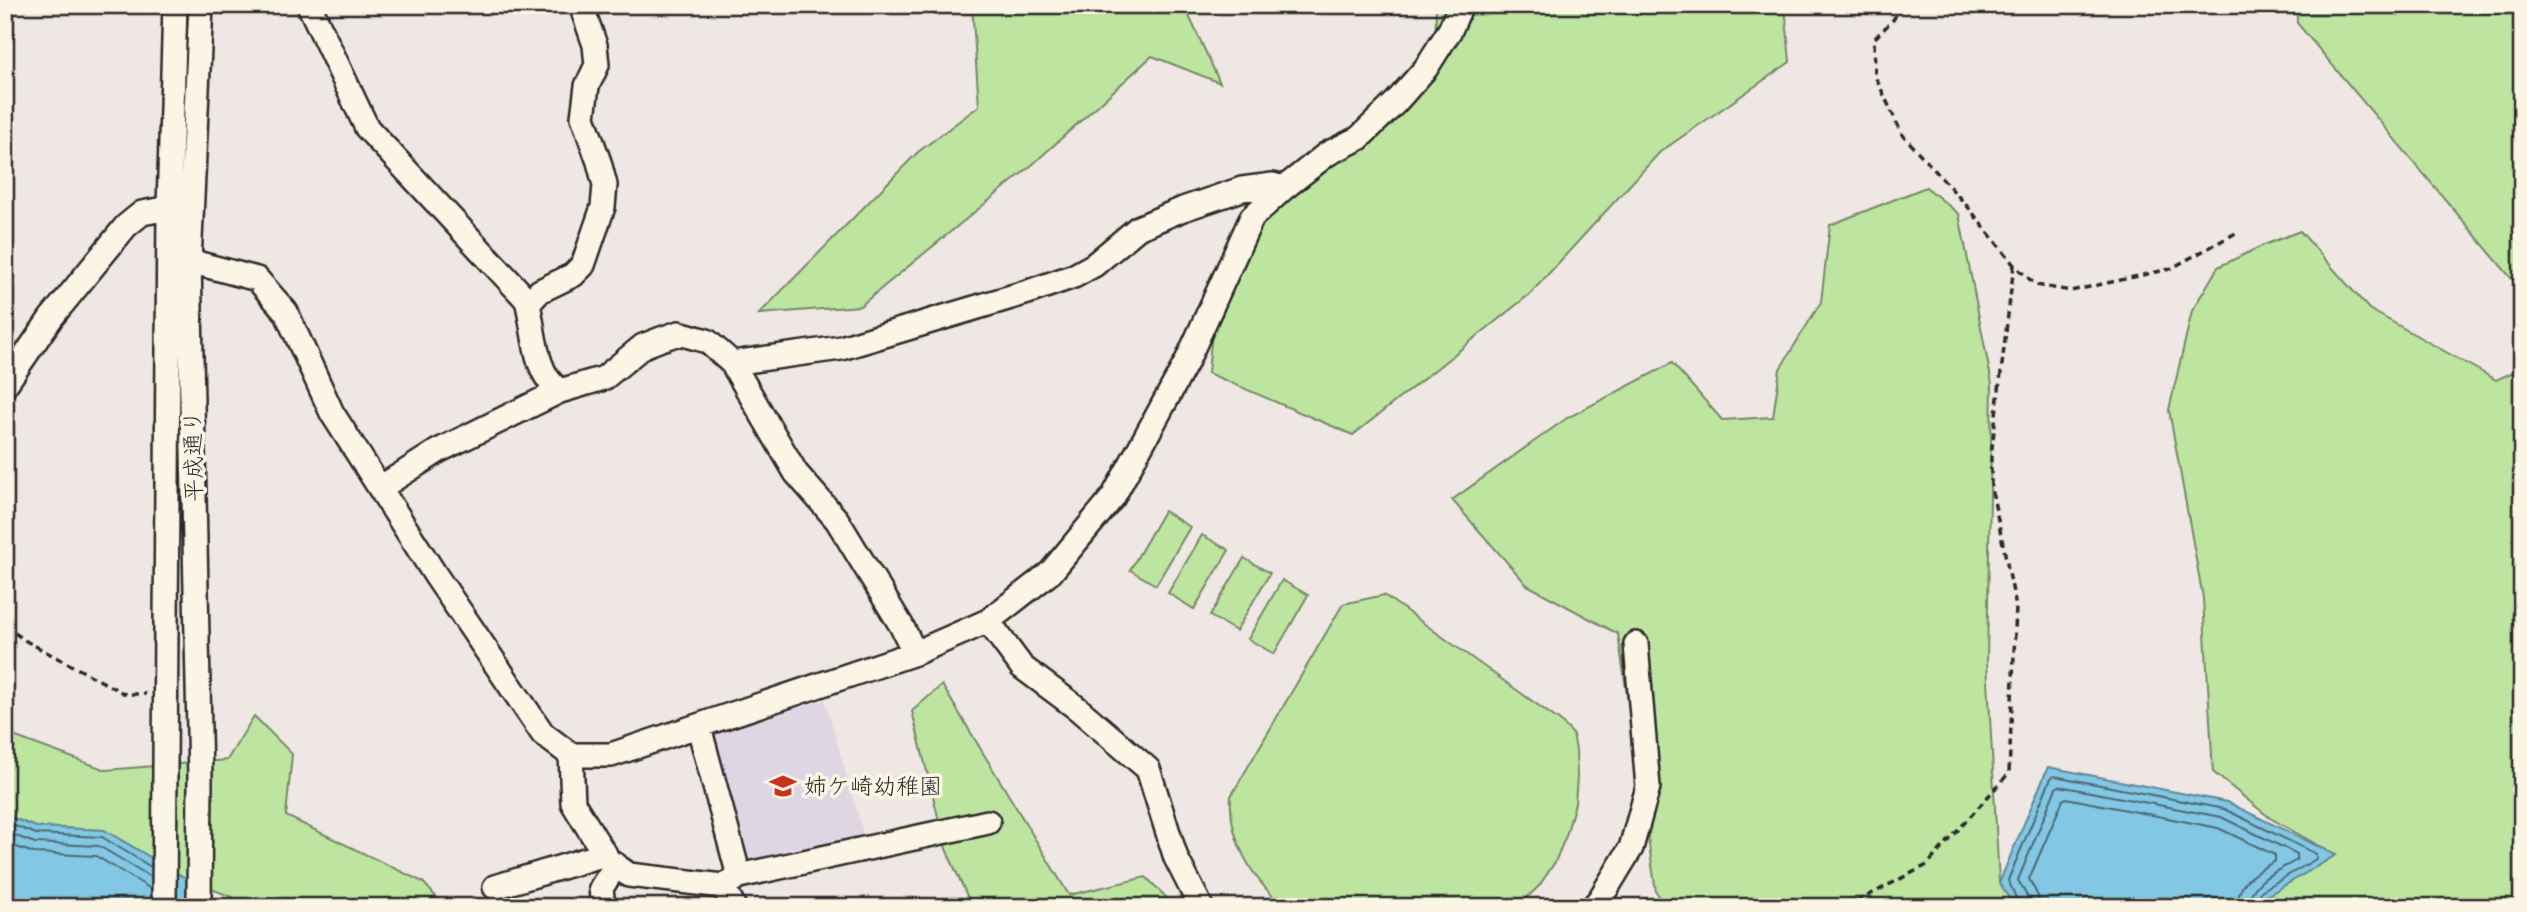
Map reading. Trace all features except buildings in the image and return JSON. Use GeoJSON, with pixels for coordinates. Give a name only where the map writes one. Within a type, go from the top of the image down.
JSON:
{"type":"FeatureCollection","features":[{"type":"Feature","properties":{"kind":"street","name":"平成通り"},"geometry":{"type":"LineString","coordinates":[[164,907],[169,208],[175,5]]}},
{"type":"Feature","properties":{"kind":"street","name":"平成通り"},"geometry":{"type":"LineString","coordinates":[[199,907],[200,778],[188,261],[201,5]]}},
{"type":"Feature","properties":{"kind":"street"},"geometry":{"type":"LineString","coordinates":[[309,5],[367,128],[519,290],[528,304],[540,363],[554,387],[560,391]]}},
{"type":"Feature","properties":{"kind":"street"},"geometry":{"type":"LineString","coordinates":[[528,304],[540,292],[573,275],[583,265],[603,207],[605,186],[583,117],[587,86],[597,65],[595,45],[581,5]]}},
{"type":"Feature","properties":{"kind":"street"},"geometry":{"type":"LineString","coordinates":[[188,261],[257,279],[286,312],[332,413],[543,734],[571,755],[611,755],[915,653],[988,621],[1051,572],[1113,497],[1185,363],[1252,217],[1327,154],[1359,138],[1395,102],[1426,68],[1450,30],[1461,5]]}},
{"type":"Feature","properties":{"kind":"street"},"geometry":{"type":"LineString","coordinates":[[732,363],[841,348],[1028,292],[1074,276],[1094,265],[1138,228],[1183,209],[1242,189],[1273,185],[1284,188]]}},
{"type":"Feature","properties":{"kind":"street"},"geometry":{"type":"LineString","coordinates":[[5,385],[51,318],[125,226],[142,214],[169,208]]}},
{"type":"Feature","properties":{"kind":"street"},"geometry":{"type":"LineString","coordinates":[[380,488],[438,451],[560,391],[604,378],[643,345],[679,333],[707,341],[732,363],[796,473],[836,520],[901,625],[915,653]]}},
{"type":"Feature","properties":{"kind":"street"},"geometry":{"type":"LineString","coordinates":[[988,621],[1022,667],[1077,708],[1148,769],[1176,858],[1201,907]]}},
{"type":"Feature","properties":{"kind":"street"},"geometry":{"type":"LineString","coordinates":[[1593,907],[1631,848],[1648,787],[1636,644]]}},
{"type":"Feature","properties":{"kind":"street"},"geometry":{"type":"LineString","coordinates":[[699,727],[734,907]]}},
{"type":"Feature","properties":{"kind":"street"},"geometry":{"type":"LineString","coordinates":[[571,755],[573,803],[610,860],[629,875],[731,881],[988,822]]}},
{"type":"Feature","properties":{"kind":"street"},"geometry":{"type":"LineString","coordinates":[[495,887],[610,860]]}},
{"type":"Feature","properties":{"kind":"street"},"geometry":{"type":"LineString","coordinates":[[603,907],[601,888],[610,860]]}},
{"type":"Feature","properties":{"kind":"path"},"geometry":{"type":"LineString","coordinates":[[1902,5],[1894,20],[1874,39],[1875,76],[1902,135],[1968,206],[2014,265],[2036,285],[2071,291],[2170,270],[2236,233]]}},
{"type":"Feature","properties":{"kind":"path"},"geometry":{"type":"LineString","coordinates":[[1846,907],[1927,865],[2010,773],[2016,607],[1991,486],[1991,456],[2014,265]]}},
{"type":"Feature","properties":{"kind":"path"},"geometry":{"type":"LineString","coordinates":[[5,626],[26,641],[125,694],[165,695]]}},
{"type":"Feature","properties":{"kind":"shaded area","name":"姉ケ崎幼稚園"},"geometry":{"type":"Polygon","coordinates":[[[825,700],[864,836],[741,872],[702,736],[825,700]]]}},
{"type":"Feature","properties":{"kind":"green space"},"geometry":{"type":"Polygon","coordinates":[[[972,5],[1184,5],[1220,83],[1152,56],[1032,165],[860,306],[759,314],[918,152],[979,106],[972,5]]]}},
{"type":"Feature","properties":{"kind":"green space"},"geometry":{"type":"Polygon","coordinates":[[[1436,5],[1785,5],[1790,62],[1660,152],[1530,294],[1353,435],[1208,373],[1213,321],[1266,216],[1435,69],[1436,5]]]}},
{"type":"Feature","properties":{"kind":"green space"},"geometry":{"type":"Polygon","coordinates":[[[2297,5],[2522,5],[2522,291],[2297,23],[2297,5]]]}},
{"type":"Feature","properties":{"kind":"green space"},"geometry":{"type":"Polygon","coordinates":[[[1926,187],[1959,214],[1992,384],[1987,662],[1999,882],[2015,907],[1668,907],[1656,892],[1618,634],[1527,585],[1452,500],[1567,418],[1672,363],[1722,420],[1773,417],[1780,369],[1821,302],[1830,225],[1926,187]]]}},
{"type":"Feature","properties":{"kind":"green space"},"geometry":{"type":"Polygon","coordinates":[[[2300,231],[2369,309],[2496,380],[2522,368],[2522,907],[2263,907],[2265,897],[2335,855],[2270,818],[2213,772],[2203,598],[2169,410],[2192,311],[2218,267],[2300,231]]]}},
{"type":"Feature","properties":{"kind":"green space"},"geometry":{"type":"Polygon","coordinates":[[[1164,511],[1190,527],[1156,585],[1130,570],[1164,511]]]}},
{"type":"Feature","properties":{"kind":"green space"},"geometry":{"type":"Polygon","coordinates":[[[1202,535],[1229,550],[1194,609],[1168,593],[1202,535]]]}},
{"type":"Feature","properties":{"kind":"green space"},"geometry":{"type":"Polygon","coordinates":[[[1244,558],[1270,573],[1236,631],[1210,616],[1244,558]]]}},
{"type":"Feature","properties":{"kind":"green space"},"geometry":{"type":"Polygon","coordinates":[[[1282,580],[1308,595],[1274,654],[1248,639],[1282,580]]]}},
{"type":"Feature","properties":{"kind":"green space"},"geometry":{"type":"Polygon","coordinates":[[[1384,595],[1560,721],[1573,734],[1577,777],[1575,803],[1566,836],[1555,862],[1539,886],[1517,907],[1284,907],[1252,871],[1238,843],[1231,812],[1231,796],[1343,604],[1384,595]]]}},
{"type":"Feature","properties":{"kind":"green space"},"geometry":{"type":"Polygon","coordinates":[[[942,685],[1069,895],[1146,877],[1176,907],[972,907],[946,849],[912,711],[942,685]]]}},
{"type":"Feature","properties":{"kind":"green space"},"geometry":{"type":"Polygon","coordinates":[[[254,716],[292,754],[286,816],[423,882],[445,907],[239,907],[232,897],[187,879],[104,830],[36,827],[5,815],[5,733],[106,770],[227,760],[254,716]]]}},
{"type":"Feature","properties":{"kind":"water"},"geometry":{"type":"Polygon","coordinates":[[[2048,767],[2227,802],[2336,855],[2265,897],[2263,907],[2015,907],[1999,883],[2048,767]]]}},
{"type":"Feature","properties":{"kind":"water"},"geometry":{"type":"Polygon","coordinates":[[[5,815],[36,827],[104,830],[187,879],[186,907],[5,907],[5,815]]]}},
{"type":"Feature","properties":{"kind":"place","name":"姉ケ崎幼稚園"},"geometry":{"type":"Point","coordinates":[783,786]}}]}
